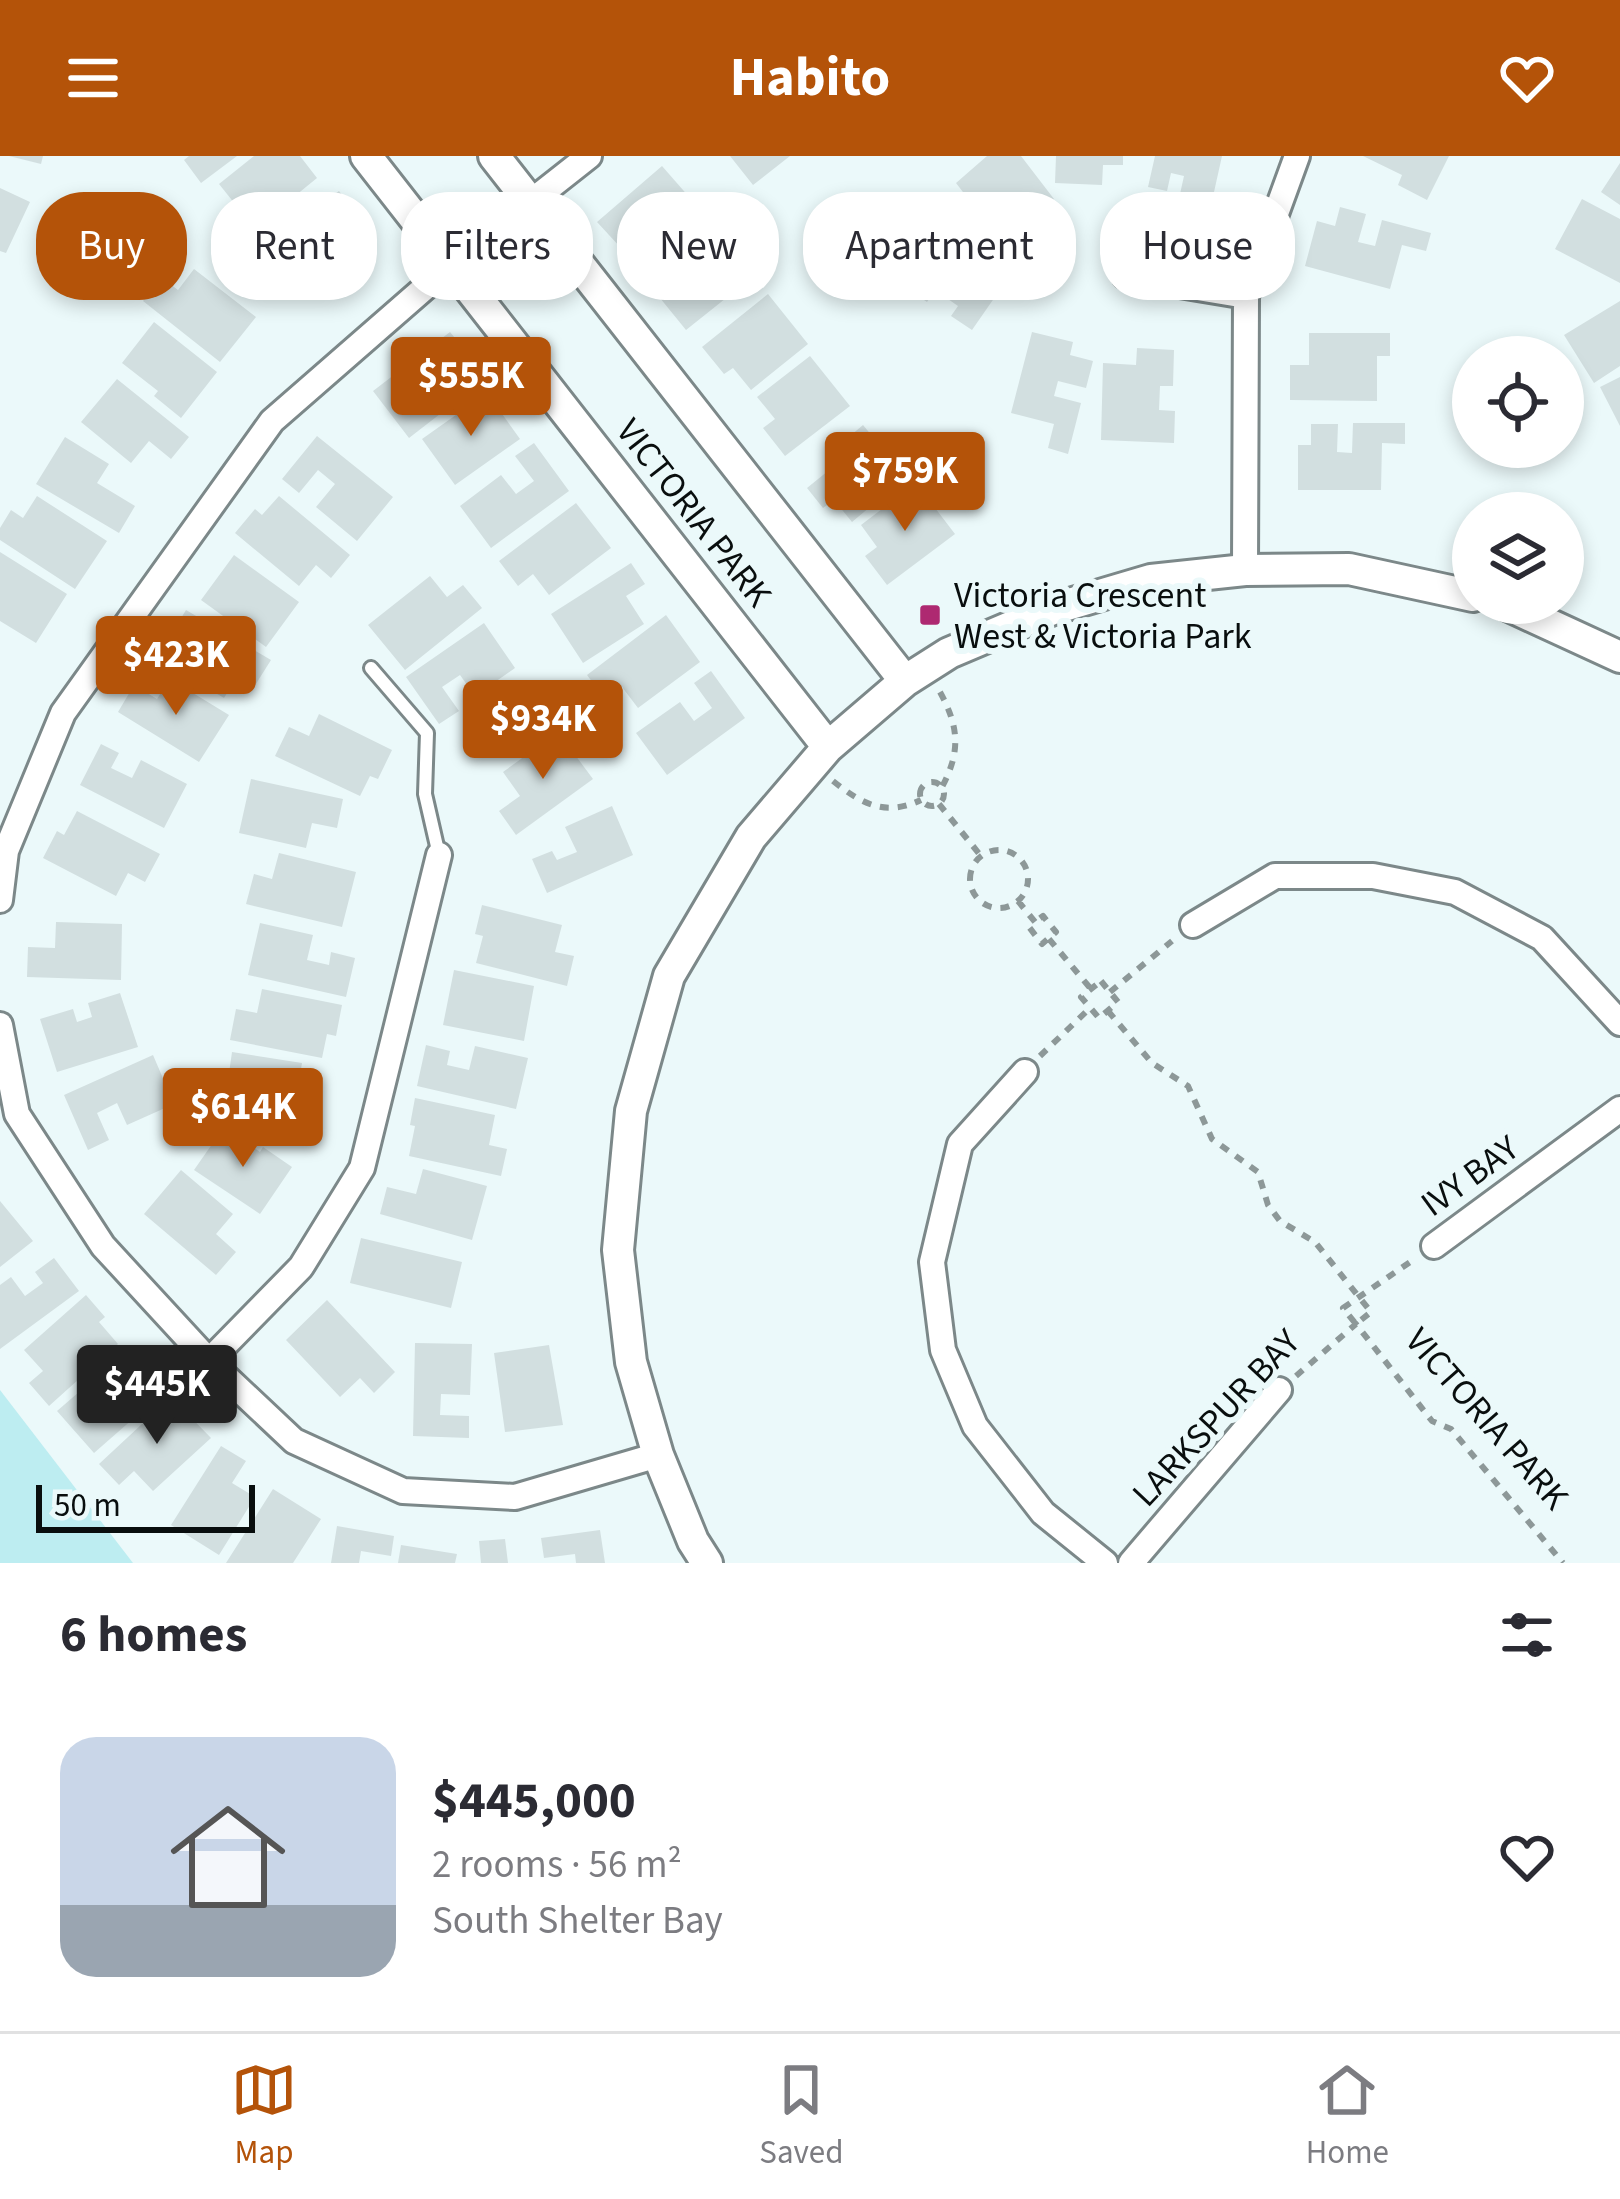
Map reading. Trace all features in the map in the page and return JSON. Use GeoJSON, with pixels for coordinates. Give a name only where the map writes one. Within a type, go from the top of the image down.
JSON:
{"type":"FeatureCollection","features":[{"type":"Feature","properties":{"kind":"street","name":"VICTORIA PARK"},"geometry":{"type":"LineString","coordinates":[[366,156],[401,200]]}},
{"type":"Feature","properties":{"kind":"street","name":"VICTORIA PARK"},"geometry":{"type":"LineString","coordinates":[[494,156],[522,192]]}},
{"type":"Feature","properties":{"kind":"street"},"geometry":{"type":"LineString","coordinates":[[543,192],[589,156]]}},
{"type":"Feature","properties":{"kind":"street"},"geometry":{"type":"LineString","coordinates":[[1284,192],[1297,156]]}},
{"type":"Feature","properties":{"kind":"street","name":"VICTORIA PARK"},"geometry":{"type":"LineString","coordinates":[[593,279],[916,674]]}},
{"type":"Feature","properties":{"kind":"street"},"geometry":{"type":"LineString","coordinates":[[0,900],[6,851],[62,712],[272,421],[410,300]]}},
{"type":"Feature","properties":{"kind":"street","name":"VICTORIA PARK"},"geometry":{"type":"LineString","coordinates":[[480,300],[821,756]]}},
{"type":"Feature","properties":{"kind":"street"},"geometry":{"type":"LineString","coordinates":[[1245,570],[1246,300]]}},
{"type":"Feature","properties":{"kind":"street"},"geometry":{"type":"LineString","coordinates":[[707,1563],[693,1541],[658,1455],[631,1362],[619,1250],[631,1111],[669,976],[751,837],[821,756],[916,674],[949,653],[1053,609],[1150,580],[1245,570],[1348,569],[1452,591]]}},
{"type":"Feature","properties":{"kind":"street"},"geometry":{"type":"LineString","coordinates":[[1548,624],[1620,657]]}},
{"type":"Feature","properties":{"kind":"street"},"geometry":{"type":"LineString","coordinates":[[209,1361],[301,1267],[362,1168],[439,855]]}},
{"type":"Feature","properties":{"kind":"street"},"geometry":{"type":"LineString","coordinates":[[1192,925],[1275,876],[1373,876],[1456,892],[1542,938],[1620,1022]]}},
{"type":"Feature","properties":{"kind":"street"},"geometry":{"type":"LineString","coordinates":[[0,1025],[17,1114],[103,1246],[209,1361],[294,1441],[403,1491],[515,1497],[658,1455]]}},
{"type":"Feature","properties":{"kind":"street"},"geometry":{"type":"LineString","coordinates":[[1025,1072],[959,1144],[932,1262],[944,1350],[974,1426],[1042,1513],[1105,1563]]}},
{"type":"Feature","properties":{"kind":"street","name":"IVY BAY"},"geometry":{"type":"LineString","coordinates":[[1434,1246],[1620,1109]]}},
{"type":"Feature","properties":{"kind":"street","name":"LARKSPUR BAY"},"geometry":{"type":"LineString","coordinates":[[1131,1563],[1280,1390]]}},
{"type":"Feature","properties":{"kind":"lane"},"geometry":{"type":"LineString","coordinates":[[371,668],[427,733],[425,794],[439,855]]}},
{"type":"Feature","properties":{"kind":"path"},"geometry":{"type":"LineString","coordinates":[[916,674],[955,720],[953,766],[939,805]]}},
{"type":"Feature","properties":{"kind":"path"},"geometry":{"type":"LineString","coordinates":[[821,756],[858,801],[873,807],[905,807],[922,800]]}},
{"type":"Feature","properties":{"kind":"path"},"geometry":{"type":"LineString","coordinates":[[939,805],[928,806],[922,800],[922,788],[927,783],[942,787]]}},
{"type":"Feature","properties":{"kind":"path"},"geometry":{"type":"LineString","coordinates":[[939,805],[981,856]]}},
{"type":"Feature","properties":{"kind":"path"},"geometry":{"type":"LineString","coordinates":[[1000,850],[1018,856],[1028,884],[1018,901],[992,907],[976,897],[970,880],[981,856],[1000,850]]}},
{"type":"Feature","properties":{"kind":"path"},"geometry":{"type":"LineString","coordinates":[[1018,901],[1035,922],[1043,916],[1056,932],[1049,939],[1090,989]]}},
{"type":"Feature","properties":{"kind":"path"},"geometry":{"type":"LineString","coordinates":[[1110,992],[1192,925]]}},
{"type":"Feature","properties":{"kind":"path"},"geometry":{"type":"LineString","coordinates":[[1101,981],[1118,1002],[1099,1018],[1081,998],[1090,989],[1101,981]]}},
{"type":"Feature","properties":{"kind":"path"},"geometry":{"type":"LineString","coordinates":[[1025,1072],[1090,1008]]}},
{"type":"Feature","properties":{"kind":"path"},"geometry":{"type":"LineString","coordinates":[[1108,1011],[1152,1063],[1188,1086],[1212,1139],[1258,1172],[1268,1204],[1280,1221],[1315,1242],[1358,1296]]}},
{"type":"Feature","properties":{"kind":"path","name":"IVY BAY"},"geometry":{"type":"LineString","coordinates":[[1358,1296],[1434,1246]]}},
{"type":"Feature","properties":{"kind":"path","name":"VICTORIA PARK"},"geometry":{"type":"LineString","coordinates":[[1356,1324],[1371,1312],[1358,1296],[1343,1308],[1432,1421],[1451,1429],[1563,1563]]}},
{"type":"Feature","properties":{"kind":"path","name":"LARKSPUR BAY"},"geometry":{"type":"LineString","coordinates":[[1280,1390],[1356,1324]]}},
{"type":"Feature","properties":{"kind":"shaded area"},"geometry":{"type":"Polygon","coordinates":[[[0,1390],[133,1563],[0,1563],[0,1390]]]}},
{"type":"Feature","properties":{"kind":"building"},"geometry":{"type":"Polygon","coordinates":[[[9,156],[43,156],[41,164],[9,156]]]}},
{"type":"Feature","properties":{"kind":"building"},"geometry":{"type":"Polygon","coordinates":[[[189,156],[237,156],[201,183],[184,160],[189,156]]]}},
{"type":"Feature","properties":{"kind":"building"},"geometry":{"type":"Polygon","coordinates":[[[254,156],[300,156],[317,178],[300,192],[225,192],[219,184],[254,156]]]}},
{"type":"Feature","properties":{"kind":"building"},"geometry":{"type":"Polygon","coordinates":[[[730,156],[790,156],[753,185],[730,156]]]}},
{"type":"Feature","properties":{"kind":"building"},"geometry":{"type":"Polygon","coordinates":[[[987,156],[1021,156],[1049,192],[963,192],[956,183],[987,156]]]}},
{"type":"Feature","properties":{"kind":"building"},"geometry":{"type":"Polygon","coordinates":[[[1056,156],[1123,156],[1123,165],[1103,165],[1102,185],[1055,183],[1056,156]]]}},
{"type":"Feature","properties":{"kind":"building"},"geometry":{"type":"Polygon","coordinates":[[[1155,156],[1222,156],[1214,192],[1180,192],[1184,176],[1171,173],[1167,191],[1148,187],[1155,156]]]}},
{"type":"Feature","properties":{"kind":"building"},"geometry":{"type":"Polygon","coordinates":[[[1363,156],[1449,156],[1427,200],[1398,185],[1402,175],[1363,156]]]}},
{"type":"Feature","properties":{"kind":"building"},"geometry":{"type":"Polygon","coordinates":[[[1620,163],[1620,205],[1601,192],[1620,163]]]}},
{"type":"Feature","properties":{"kind":"building"},"geometry":{"type":"Polygon","coordinates":[[[662,166],[685,192],[632,192],[662,166]]]}},
{"type":"Feature","properties":{"kind":"building"},"geometry":{"type":"Polygon","coordinates":[[[0,188],[30,202],[6,253],[0,251],[0,188]]]}},
{"type":"Feature","properties":{"kind":"building"},"geometry":{"type":"Polygon","coordinates":[[[1582,199],[1620,219],[1620,283],[1555,249],[1582,199]]]}},
{"type":"Feature","properties":{"kind":"building"},"geometry":{"type":"Polygon","coordinates":[[[617,205],[617,244],[597,222],[617,205]]]}},
{"type":"Feature","properties":{"kind":"building"},"geometry":{"type":"Polygon","coordinates":[[[1340,207],[1366,214],[1358,242],[1375,246],[1382,220],[1431,233],[1426,251],[1402,245],[1390,289],[1305,266],[1317,221],[1335,226],[1340,207]]]}},
{"type":"Feature","properties":{"kind":"building"},"geometry":{"type":"Polygon","coordinates":[[[194,269],[211,282],[211,300],[234,300],[256,317],[220,362],[143,301],[187,300],[187,278],[194,269]]]}},
{"type":"Feature","properties":{"kind":"building"},"geometry":{"type":"Polygon","coordinates":[[[662,300],[724,300],[686,330],[662,300]]]}},
{"type":"Feature","properties":{"kind":"building"},"geometry":{"type":"Polygon","coordinates":[[[761,300],[773,300],[808,344],[751,390],[733,368],[724,374],[702,347],[761,300]]]}},
{"type":"Feature","properties":{"kind":"building"},"geometry":{"type":"Polygon","coordinates":[[[949,300],[993,300],[972,330],[951,316],[958,306],[949,300]]]}},
{"type":"Feature","properties":{"kind":"building"},"geometry":{"type":"Polygon","coordinates":[[[1620,301],[1620,366],[1594,383],[1584,367],[1584,336],[1564,335],[1620,301]]]}},
{"type":"Feature","properties":{"kind":"building"},"geometry":{"type":"Polygon","coordinates":[[[154,322],[217,372],[181,418],[154,396],[158,391],[122,363],[154,322]]]}},
{"type":"Feature","properties":{"kind":"building"},"geometry":{"type":"Polygon","coordinates":[[[450,332],[469,355],[444,374],[462,397],[409,438],[373,391],[450,332]]]}},
{"type":"Feature","properties":{"kind":"building"},"geometry":{"type":"Polygon","coordinates":[[[1032,332],[1073,342],[1070,355],[1093,361],[1086,388],[1058,381],[1054,396],[1081,403],[1068,454],[1048,448],[1054,424],[1011,413],[1032,332]]]}},
{"type":"Feature","properties":{"kind":"building"},"geometry":{"type":"Polygon","coordinates":[[[1309,333],[1390,333],[1390,356],[1377,356],[1377,401],[1290,400],[1290,365],[1309,365],[1309,333]]]}},
{"type":"Feature","properties":{"kind":"building"},"geometry":{"type":"Polygon","coordinates":[[[1137,348],[1174,350],[1173,386],[1160,386],[1159,410],[1175,411],[1174,443],[1101,440],[1103,363],[1136,365],[1137,348]]]}},
{"type":"Feature","properties":{"kind":"building"},"geometry":{"type":"Polygon","coordinates":[[[810,356],[850,406],[785,456],[763,428],[775,419],[757,397],[810,356]]]}},
{"type":"Feature","properties":{"kind":"building"},"geometry":{"type":"Polygon","coordinates":[[[1620,377],[1620,426],[1600,387],[1620,377]]]}},
{"type":"Feature","properties":{"kind":"building"},"geometry":{"type":"Polygon","coordinates":[[[117,379],[189,437],[171,459],[149,441],[131,463],[81,422],[117,379]]]}},
{"type":"Feature","properties":{"kind":"building"},"geometry":{"type":"Polygon","coordinates":[[[487,393],[520,439],[455,485],[422,439],[487,393]]]}},
{"type":"Feature","properties":{"kind":"building"},"geometry":{"type":"Polygon","coordinates":[[[1353,423],[1405,423],[1405,444],[1382,443],[1381,490],[1298,490],[1298,445],[1311,445],[1311,424],[1338,424],[1337,452],[1352,453],[1353,423]]]}},
{"type":"Feature","properties":{"kind":"building"},"geometry":{"type":"Polygon","coordinates":[[[863,425],[906,477],[852,522],[834,500],[823,508],[807,488],[839,462],[831,452],[863,425]]]}},
{"type":"Feature","properties":{"kind":"building"},"geometry":{"type":"Polygon","coordinates":[[[317,436],[393,497],[357,541],[316,507],[335,484],[318,470],[299,493],[282,479],[317,436]]]}},
{"type":"Feature","properties":{"kind":"building"},"geometry":{"type":"Polygon","coordinates":[[[65,437],[109,464],[97,483],[135,506],[119,533],[36,484],[65,437]]]}},
{"type":"Feature","properties":{"kind":"building"},"geometry":{"type":"Polygon","coordinates":[[[534,443],[569,491],[491,548],[460,506],[501,475],[516,494],[534,481],[515,456],[534,443]]]}},
{"type":"Feature","properties":{"kind":"building"},"geometry":{"type":"Polygon","coordinates":[[[916,483],[955,534],[887,585],[865,556],[877,547],[861,525],[916,483]]]}},
{"type":"Feature","properties":{"kind":"building"},"geometry":{"type":"Polygon","coordinates":[[[37,496],[107,541],[75,589],[0,540],[0,528],[11,510],[23,518],[37,496]]]}},
{"type":"Feature","properties":{"kind":"building"},"geometry":{"type":"Polygon","coordinates":[[[279,496],[350,555],[331,578],[316,565],[299,586],[235,533],[255,509],[262,515],[279,496]]]}},
{"type":"Feature","properties":{"kind":"building"},"geometry":{"type":"Polygon","coordinates":[[[576,503],[611,548],[549,595],[533,574],[518,586],[499,561],[576,503]]]}},
{"type":"Feature","properties":{"kind":"building"},"geometry":{"type":"Polygon","coordinates":[[[0,552],[67,594],[36,643],[0,621],[0,552]]]}},
{"type":"Feature","properties":{"kind":"building"},"geometry":{"type":"Polygon","coordinates":[[[234,555],[299,602],[266,647],[201,600],[234,555]]]}},
{"type":"Feature","properties":{"kind":"building"},"geometry":{"type":"Polygon","coordinates":[[[631,563],[645,584],[626,596],[644,624],[583,663],[551,614],[631,563]]]}},
{"type":"Feature","properties":{"kind":"building"},"geometry":{"type":"Polygon","coordinates":[[[430,576],[447,597],[463,585],[482,608],[405,670],[368,625],[430,576]]]}},
{"type":"Feature","properties":{"kind":"building"},"geometry":{"type":"Polygon","coordinates":[[[186,610],[271,660],[254,687],[237,677],[224,698],[157,658],[186,610]]]}},
{"type":"Feature","properties":{"kind":"building"},"geometry":{"type":"Polygon","coordinates":[[[666,615],[700,662],[638,708],[622,687],[605,699],[587,675],[666,615]]]}},
{"type":"Feature","properties":{"kind":"building"},"geometry":{"type":"Polygon","coordinates":[[[484,623],[515,668],[475,696],[460,675],[442,687],[459,711],[439,724],[406,677],[484,623]]]}},
{"type":"Feature","properties":{"kind":"building"},"geometry":{"type":"Polygon","coordinates":[[[711,671],[745,718],[667,775],[636,733],[680,702],[694,721],[712,708],[694,683],[711,671]]]}},
{"type":"Feature","properties":{"kind":"building"},"geometry":{"type":"Polygon","coordinates":[[[170,679],[229,715],[199,762],[118,712],[134,685],[157,699],[170,679]]]}},
{"type":"Feature","properties":{"kind":"building"},"geometry":{"type":"Polygon","coordinates":[[[319,714],[392,750],[378,779],[370,776],[360,796],[275,756],[289,727],[309,736],[319,714]]]}},
{"type":"Feature","properties":{"kind":"building"},"geometry":{"type":"Polygon","coordinates":[[[558,732],[593,779],[516,835],[499,811],[520,796],[503,772],[558,732]]]}},
{"type":"Feature","properties":{"kind":"building"},"geometry":{"type":"Polygon","coordinates":[[[101,744],[119,753],[111,768],[132,778],[141,760],[187,784],[164,828],[80,785],[101,744]]]}},
{"type":"Feature","properties":{"kind":"building"},"geometry":{"type":"Polygon","coordinates":[[[251,779],[343,799],[337,828],[312,823],[306,848],[239,833],[251,779]]]}},
{"type":"Feature","properties":{"kind":"building"},"geometry":{"type":"Polygon","coordinates":[[[612,806],[633,855],[547,893],[532,859],[552,851],[557,860],[577,852],[565,827],[612,806]]]}},
{"type":"Feature","properties":{"kind":"building"},"geometry":{"type":"Polygon","coordinates":[[[77,811],[160,854],[145,882],[128,873],[116,896],[43,858],[57,831],[64,835],[77,811]]]}},
{"type":"Feature","properties":{"kind":"building"},"geometry":{"type":"Polygon","coordinates":[[[279,853],[356,872],[342,927],[246,904],[254,874],[272,879],[279,853]]]}},
{"type":"Feature","properties":{"kind":"building"},"geometry":{"type":"Polygon","coordinates":[[[482,905],[562,925],[555,952],[574,956],[567,986],[476,963],[483,936],[475,934],[482,905]]]}},
{"type":"Feature","properties":{"kind":"building"},"geometry":{"type":"Polygon","coordinates":[[[56,922],[122,924],[121,980],[27,977],[28,947],[55,948],[56,922]]]}},
{"type":"Feature","properties":{"kind":"building"},"geometry":{"type":"Polygon","coordinates":[[[260,923],[313,935],[307,960],[329,965],[331,952],[355,958],[346,997],[248,975],[260,923]]]}},
{"type":"Feature","properties":{"kind":"building"},"geometry":{"type":"Polygon","coordinates":[[[454,970],[534,986],[524,1041],[443,1025],[454,970]]]}},
{"type":"Feature","properties":{"kind":"building"},"geometry":{"type":"Polygon","coordinates":[[[262,989],[342,1005],[336,1036],[327,1034],[322,1058],[230,1040],[236,1009],[257,1013],[262,989]]]}},
{"type":"Feature","properties":{"kind":"building"},"geometry":{"type":"Polygon","coordinates":[[[120,993],[138,1047],[57,1072],[40,1019],[73,1009],[77,1022],[92,1017],[88,1003],[120,993]]]}},
{"type":"Feature","properties":{"kind":"building"},"geometry":{"type":"Polygon","coordinates":[[[426,1045],[450,1051],[447,1065],[469,1070],[475,1046],[528,1058],[516,1109],[417,1086],[426,1045]]]}},
{"type":"Feature","properties":{"kind":"building"},"geometry":{"type":"Polygon","coordinates":[[[232,1052],[302,1063],[297,1094],[319,1098],[315,1123],[224,1109],[232,1052]]]}},
{"type":"Feature","properties":{"kind":"building"},"geometry":{"type":"Polygon","coordinates":[[[153,1055],[174,1104],[127,1125],[117,1103],[97,1113],[109,1140],[88,1150],[64,1095],[153,1055]]]}},
{"type":"Feature","properties":{"kind":"building"},"geometry":{"type":"Polygon","coordinates":[[[415,1098],[495,1115],[489,1145],[507,1149],[501,1176],[409,1156],[415,1098]]]}},
{"type":"Feature","properties":{"kind":"building"},"geometry":{"type":"Polygon","coordinates":[[[224,1127],[292,1167],[260,1214],[194,1170],[224,1127]]]}},
{"type":"Feature","properties":{"kind":"building"},"geometry":{"type":"Polygon","coordinates":[[[423,1169],[487,1186],[472,1240],[380,1214],[387,1187],[416,1194],[423,1169]]]}},
{"type":"Feature","properties":{"kind":"building"},"geometry":{"type":"Polygon","coordinates":[[[181,1170],[233,1214],[216,1234],[236,1252],[216,1275],[144,1214],[181,1170]]]}},
{"type":"Feature","properties":{"kind":"building"},"geometry":{"type":"Polygon","coordinates":[[[0,1201],[33,1241],[0,1267],[0,1201]]]}},
{"type":"Feature","properties":{"kind":"building"},"geometry":{"type":"Polygon","coordinates":[[[361,1238],[462,1262],[451,1308],[350,1283],[361,1238]]]}},
{"type":"Feature","properties":{"kind":"building"},"geometry":{"type":"Polygon","coordinates":[[[54,1258],[79,1291],[0,1349],[0,1285],[11,1277],[25,1296],[43,1283],[35,1272],[54,1258]]]}},
{"type":"Feature","properties":{"kind":"building"},"geometry":{"type":"Polygon","coordinates":[[[86,1295],[105,1317],[99,1322],[118,1344],[49,1406],[29,1383],[43,1371],[24,1350],[86,1295]]]}},
{"type":"Feature","properties":{"kind":"building"},"geometry":{"type":"Polygon","coordinates":[[[327,1300],[395,1372],[374,1393],[360,1378],[340,1397],[286,1340],[327,1300]]]}},
{"type":"Feature","properties":{"kind":"building"},"geometry":{"type":"Polygon","coordinates":[[[415,1343],[472,1344],[470,1395],[441,1394],[440,1415],[469,1416],[469,1438],[413,1436],[415,1343]]]}},
{"type":"Feature","properties":{"kind":"building"},"geometry":{"type":"Polygon","coordinates":[[[549,1345],[563,1425],[505,1432],[494,1353],[549,1345]]]}},
{"type":"Feature","properties":{"kind":"building"},"geometry":{"type":"Polygon","coordinates":[[[131,1347],[168,1389],[151,1404],[131,1381],[114,1395],[134,1418],[94,1453],[57,1411],[131,1347]]]}},
{"type":"Feature","properties":{"kind":"building"},"geometry":{"type":"Polygon","coordinates":[[[171,1397],[211,1438],[153,1491],[134,1471],[119,1485],[99,1464],[171,1397]]]}},
{"type":"Feature","properties":{"kind":"building"},"geometry":{"type":"Polygon","coordinates":[[[221,1446],[246,1461],[232,1483],[255,1497],[219,1555],[171,1525],[221,1446]]]}},
{"type":"Feature","properties":{"kind":"building"},"geometry":{"type":"Polygon","coordinates":[[[273,1489],[321,1519],[293,1563],[226,1563],[273,1489]]]}},
{"type":"Feature","properties":{"kind":"building"},"geometry":{"type":"Polygon","coordinates":[[[337,1526],[394,1536],[391,1556],[361,1551],[359,1563],[331,1563],[337,1526]]]}},
{"type":"Feature","properties":{"kind":"building"},"geometry":{"type":"Polygon","coordinates":[[[600,1530],[605,1563],[576,1563],[575,1554],[544,1558],[541,1538],[600,1530]]]}},
{"type":"Feature","properties":{"kind":"building"},"geometry":{"type":"Polygon","coordinates":[[[505,1539],[508,1563],[481,1563],[479,1541],[505,1539]]]}},
{"type":"Feature","properties":{"kind":"building"},"geometry":{"type":"Polygon","coordinates":[[[401,1545],[457,1554],[455,1563],[398,1563],[401,1545]]]}},
{"type":"Feature","properties":{"kind":"place","name":"Victoria Crescent West & Victoria Park"},"geometry":{"type":"Point","coordinates":[930,615]}}]}
